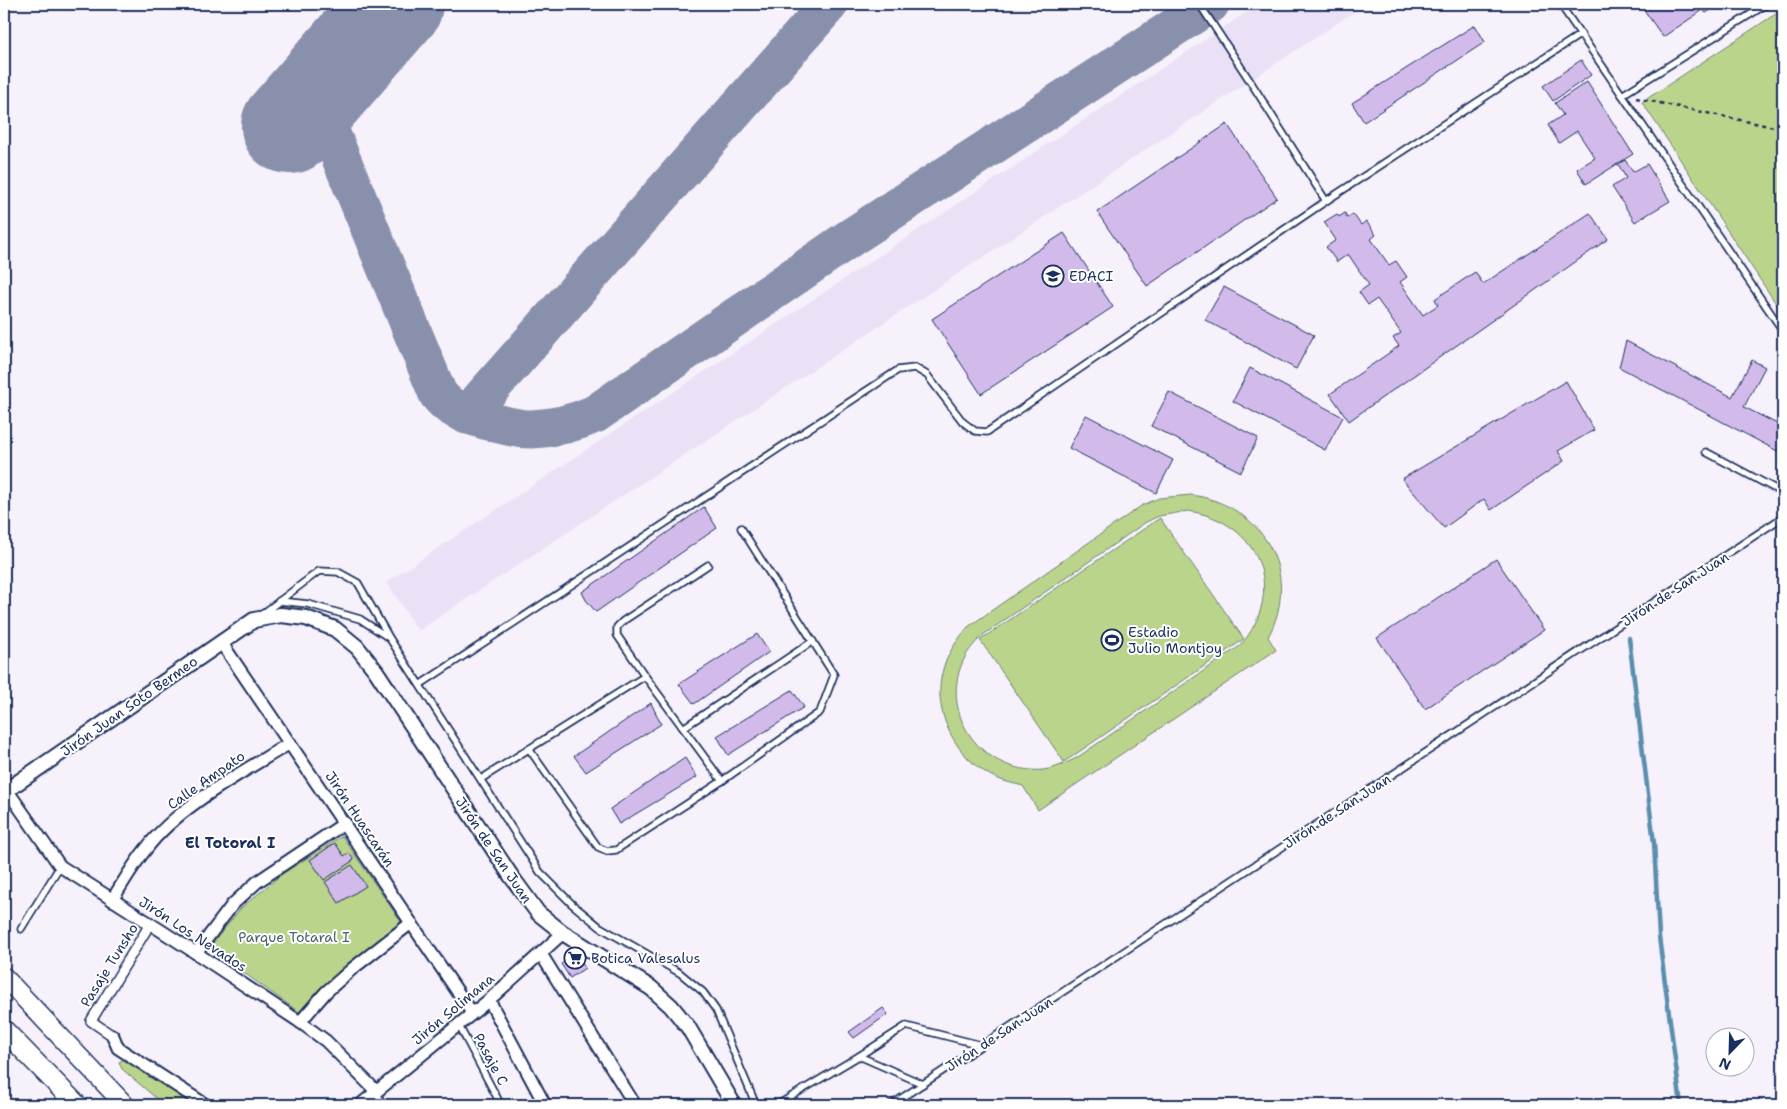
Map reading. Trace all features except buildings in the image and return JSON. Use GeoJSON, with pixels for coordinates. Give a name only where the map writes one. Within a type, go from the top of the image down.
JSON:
{"type":"FeatureCollection","features":[{"type":"Feature","properties":{"kind":"highway"},"geometry":{"type":"LineString","coordinates":[[4,1030],[77,1105]]}},
{"type":"Feature","properties":{"kind":"main road"},"geometry":{"type":"LineString","coordinates":[[4,977],[125,1105]]}},
{"type":"Feature","properties":{"kind":"street","name":"Jirón de San Juan"},"geometry":{"type":"LineString","coordinates":[[254,620],[281,615],[306,618],[335,628],[357,647],[376,671],[511,876],[538,913],[563,933],[651,988],[671,1006],[688,1027],[734,1105]]}},
{"type":"Feature","properties":{"kind":"street","name":"Jirón Juan Soto Bermeo"},"geometry":{"type":"LineString","coordinates":[[5,791],[254,620]]}},
{"type":"Feature","properties":{"kind":"street","name":"Jirón Huascarán"},"geometry":{"type":"LineString","coordinates":[[222,642],[472,1013]]}},
{"type":"Feature","properties":{"kind":"street","name":"Calle Ampato"},"geometry":{"type":"LineString","coordinates":[[112,900],[146,848],[192,804],[290,742]]}},
{"type":"Feature","properties":{"kind":"street","name":"Jirón Los Nevados"},"geometry":{"type":"LineString","coordinates":[[5,791],[60,866],[300,1022],[326,1041],[376,1091]]}},
{"type":"Feature","properties":{"kind":"street"},"geometry":{"type":"LineString","coordinates":[[196,953],[233,904],[257,882],[345,823]]}},
{"type":"Feature","properties":{"kind":"street"},"geometry":{"type":"LineString","coordinates":[[300,1022],[326,992],[352,968],[411,923]]}},
{"type":"Feature","properties":{"kind":"street","name":"Pasaje Tunsho"},"geometry":{"type":"LineString","coordinates":[[113,1036],[91,1021],[150,924]]}},
{"type":"Feature","properties":{"kind":"street","name":"Jirón Solimana"},"geometry":{"type":"LineString","coordinates":[[360,1105],[489,1000],[563,933]]}},
{"type":"Feature","properties":{"kind":"street"},"geometry":{"type":"LineString","coordinates":[[541,954],[635,1105]]}},
{"type":"Feature","properties":{"kind":"street"},"geometry":{"type":"LineString","coordinates":[[489,1000],[545,1105]]}},
{"type":"Feature","properties":{"kind":"street"},"geometry":{"type":"LineString","coordinates":[[113,1036],[118,1048],[206,1105]]}},
{"type":"Feature","properties":{"kind":"lane"},"geometry":{"type":"LineString","coordinates":[[1560,4],[1783,331]]}},
{"type":"Feature","properties":{"kind":"lane"},"geometry":{"type":"LineString","coordinates":[[1622,95],[1767,4]]}},
{"type":"Feature","properties":{"kind":"lane"},"geometry":{"type":"LineString","coordinates":[[1202,8],[1326,201]]}},
{"type":"Feature","properties":{"kind":"lane"},"geometry":{"type":"LineString","coordinates":[[421,684],[898,370],[915,368],[927,375],[963,422],[975,430],[988,432],[1326,201],[1581,34]]}},
{"type":"Feature","properties":{"kind":"lane"},"geometry":{"type":"LineString","coordinates":[[1706,452],[1783,493]]}},
{"type":"Feature","properties":{"kind":"lane","name":"Jirón de San Juan"},"geometry":{"type":"LineString","coordinates":[[891,1105],[1783,518]]}},
{"type":"Feature","properties":{"kind":"lane"},"geometry":{"type":"LineString","coordinates":[[529,749],[598,847],[607,851],[616,850],[722,781],[820,712],[834,675],[740,528]]}},
{"type":"Feature","properties":{"kind":"lane"},"geometry":{"type":"LineString","coordinates":[[708,565],[623,621],[617,627],[617,635],[722,781]]}},
{"type":"Feature","properties":{"kind":"lane"},"geometry":{"type":"LineString","coordinates":[[254,620],[319,571],[338,572],[358,583],[390,639],[421,684],[540,872],[572,904],[600,927],[680,973],[703,992],[716,1010],[756,1105]]}},
{"type":"Feature","properties":{"kind":"lane"},"geometry":{"type":"LineString","coordinates":[[279,601],[313,605],[360,619],[390,639]]}},
{"type":"Feature","properties":{"kind":"lane"},"geometry":{"type":"LineString","coordinates":[[684,728],[812,641]]}},
{"type":"Feature","properties":{"kind":"lane"},"geometry":{"type":"LineString","coordinates":[[481,779],[645,676]]}},
{"type":"Feature","properties":{"kind":"lane"},"geometry":{"type":"LineString","coordinates":[[21,929],[60,866]]}},
{"type":"Feature","properties":{"kind":"lane","name":"Pasaje C"},"geometry":{"type":"LineString","coordinates":[[458,1024],[501,1105]]}},
{"type":"Feature","properties":{"kind":"lane"},"geometry":{"type":"LineString","coordinates":[[777,1105],[906,1026],[981,1045]]}},
{"type":"Feature","properties":{"kind":"lane"},"geometry":{"type":"LineString","coordinates":[[859,1056],[923,1084]]}},
{"type":"Feature","properties":{"kind":"lane"},"geometry":{"type":"LineString","coordinates":[[376,1091],[383,1105]]}},
{"type":"Feature","properties":{"kind":"path"},"geometry":{"type":"LineString","coordinates":[[1622,95],[1783,129]]}},
{"type":"Feature","properties":{"kind":"shaded area"},"geometry":{"type":"Polygon","coordinates":[[[1259,4],[1366,4],[418,631],[387,582],[1259,4]]]}},
{"type":"Feature","properties":{"kind":"green space"},"geometry":{"type":"Polygon","coordinates":[[[1783,9],[1783,314],[1642,102],[1783,9]]]}},
{"type":"Feature","properties":{"kind":"green space"},"geometry":{"type":"Polygon","coordinates":[[[1191,495],[1216,501],[1237,512],[1255,527],[1269,545],[1277,566],[1281,589],[1278,613],[1268,637],[1276,650],[1038,810],[1023,786],[990,775],[977,766],[955,743],[943,713],[940,698],[940,682],[944,666],[954,645],[968,627],[1141,506],[1159,498],[1191,495]],[[1188,511],[1159,516],[1146,522],[983,635],[968,652],[959,672],[956,691],[959,711],[966,729],[977,744],[992,757],[1010,766],[1037,770],[1061,765],[1078,757],[1240,646],[1254,625],[1262,603],[1263,582],[1259,562],[1248,544],[1233,529],[1213,517],[1188,511]]]}},
{"type":"Feature","properties":{"kind":"green space","name":"Estadio Julio Montjoy"},"geometry":{"type":"Polygon","coordinates":[[[1160,518],[1244,639],[1064,762],[980,640],[1160,518]]]}},
{"type":"Feature","properties":{"kind":"green space","name":"Parque Totaral I"},"geometry":{"type":"Polygon","coordinates":[[[342,836],[401,922],[339,971],[299,1012],[209,948],[240,909],[282,874],[342,836]]]}},
{"type":"Feature","properties":{"kind":"green space"},"geometry":{"type":"Polygon","coordinates":[[[124,1059],[196,1105],[164,1105],[122,1069],[119,1062],[124,1059]]]}},
{"type":"Feature","properties":{"kind":"waterway"},"geometry":{"type":"LineString","coordinates":[[1629,638],[1654,843],[1659,937],[1681,1105]]}},
{"type":"Feature","properties":{"kind":"taxiway"},"geometry":{"type":"LineString","coordinates":[[467,415],[829,4]]}},
{"type":"Feature","properties":{"kind":"taxiway"},"geometry":{"type":"LineString","coordinates":[[315,95],[438,394],[450,406],[459,411],[503,425],[532,429],[556,426],[595,414],[850,238],[1210,4]]}},
{"type":"Feature","properties":{"kind":"runway"},"geometry":{"type":"LineString","coordinates":[[289,126],[395,4]]}},
{"type":"Feature","properties":{"kind":"place","name":"EDACI"},"geometry":{"type":"Point","coordinates":[1053,276]}},
{"type":"Feature","properties":{"kind":"place","name":"Estadio Julio Montjoy"},"geometry":{"type":"Point","coordinates":[1112,640]}},
{"type":"Feature","properties":{"kind":"place","name":"Botica Valesalus"},"geometry":{"type":"Point","coordinates":[575,958]}},
{"type":"Feature","properties":{"kind":"district","name":"El Totoral I"},"geometry":{"type":"Point","coordinates":[230,843]}}]}
